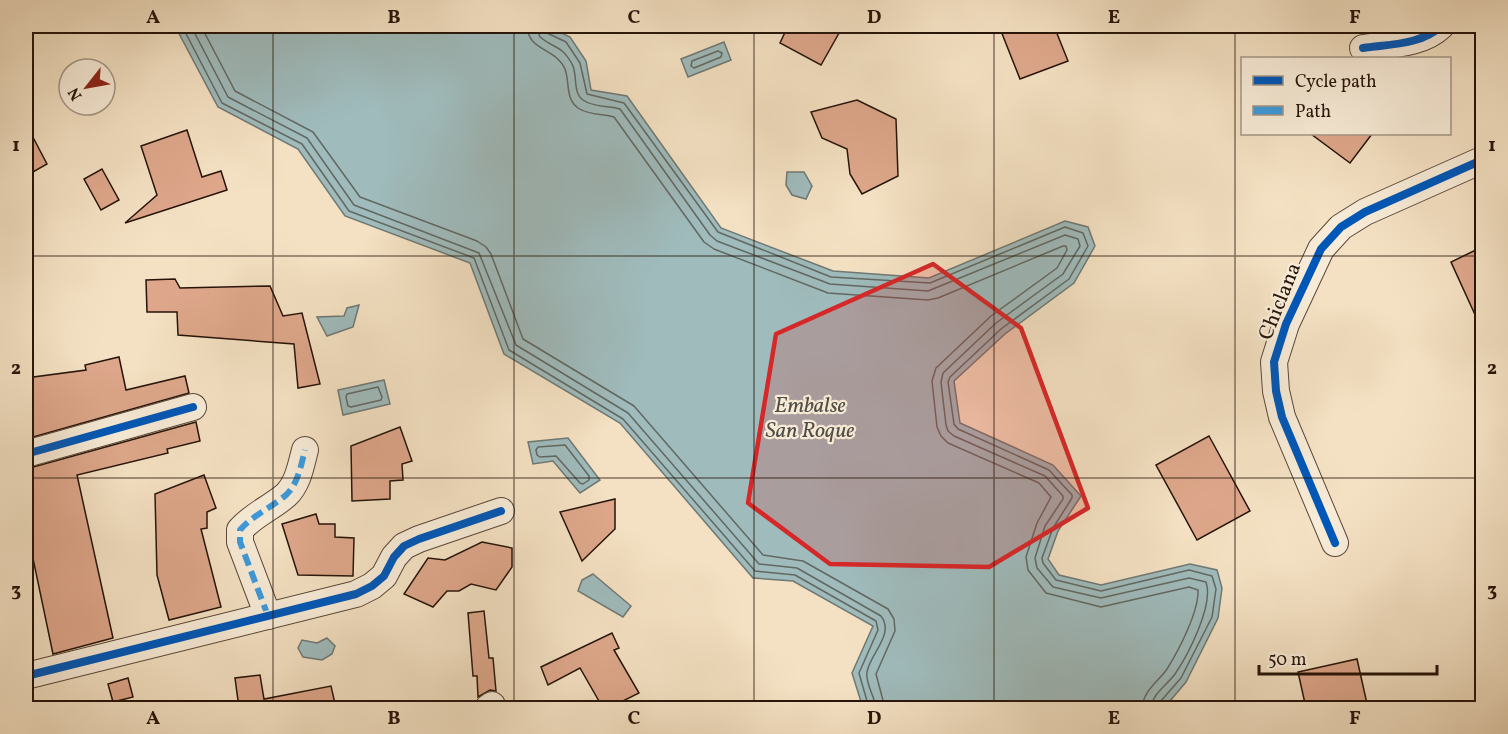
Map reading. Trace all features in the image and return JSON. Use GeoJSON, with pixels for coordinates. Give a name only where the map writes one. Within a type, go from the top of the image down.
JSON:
{"type":"FeatureCollection","features":[{"type":"Feature","properties":{"kind":"street"},"geometry":{"type":"LineString","coordinates":[[1363,48],[1416,40],[1441,26]]}},
{"type":"Feature","properties":{"kind":"street","name":"Chiclana"},"geometry":{"type":"LineString","coordinates":[[1335,543],[1282,417],[1276,391],[1274,362],[1286,324],[1321,249],[1341,227],[1365,212],[1482,160]]}},
{"type":"Feature","properties":{"kind":"street"},"geometry":{"type":"LineString","coordinates":[[26,454],[193,407]]}},
{"type":"Feature","properties":{"kind":"street"},"geometry":{"type":"LineString","coordinates":[[268,616],[240,542],[240,530],[248,520],[287,494],[298,475],[305,450]]}},
{"type":"Feature","properties":{"kind":"street"},"geometry":{"type":"LineString","coordinates":[[26,676],[356,594],[372,586],[384,576],[394,557],[404,546],[501,511]]}},
{"type":"Feature","properties":{"kind":"highlighted area"},"geometry":{"type":"Polygon","coordinates":[[[933,264],[1021,328],[1088,508],[989,567],[830,564],[748,503],[776,334],[933,264]]]}},
{"type":"Feature","properties":{"kind":"water","name":"Embalse San Roque"},"geometry":{"type":"Polygon","coordinates":[[[175,26],[547,26],[570,37],[586,61],[591,90],[627,96],[721,228],[833,271],[929,278],[1065,221],[1088,227],[1095,246],[1074,283],[1005,334],[954,381],[960,423],[1053,465],[1081,496],[1058,531],[1048,559],[1059,575],[1101,585],[1190,564],[1217,570],[1222,588],[1218,618],[1186,682],[1164,708],[863,708],[852,673],[873,626],[793,581],[753,578],[620,423],[504,354],[470,263],[345,216],[298,149],[218,107],[175,26]]]}},
{"type":"Feature","properties":{"kind":"water"},"geometry":{"type":"Polygon","coordinates":[[[724,42],[731,60],[688,77],[681,59],[724,42]]]}},
{"type":"Feature","properties":{"kind":"water"},"geometry":{"type":"Polygon","coordinates":[[[787,172],[804,172],[812,186],[806,199],[792,195],[786,185],[787,172]]]}},
{"type":"Feature","properties":{"kind":"water"},"geometry":{"type":"Polygon","coordinates":[[[359,305],[353,327],[327,336],[317,317],[344,316],[347,308],[359,305]]]}},
{"type":"Feature","properties":{"kind":"water"},"geometry":{"type":"Polygon","coordinates":[[[384,380],[390,404],[343,415],[338,390],[384,380]]]}},
{"type":"Feature","properties":{"kind":"water"},"geometry":{"type":"Polygon","coordinates":[[[568,438],[600,480],[580,493],[553,461],[533,464],[528,442],[568,438]]]}},
{"type":"Feature","properties":{"kind":"water"},"geometry":{"type":"Polygon","coordinates":[[[593,574],[631,606],[623,617],[578,591],[582,580],[593,574]]]}},
{"type":"Feature","properties":{"kind":"water"},"geometry":{"type":"Polygon","coordinates":[[[327,638],[335,646],[332,654],[322,660],[303,657],[298,648],[302,640],[317,643],[327,638]]]}},
{"type":"Feature","properties":{"kind":"building"},"geometry":{"type":"Polygon","coordinates":[[[788,26],[843,26],[821,65],[780,43],[788,26]]]}},
{"type":"Feature","properties":{"kind":"building"},"geometry":{"type":"Polygon","coordinates":[[[999,26],[1054,26],[1068,61],[1020,79],[999,26]]]}},
{"type":"Feature","properties":{"kind":"building"},"geometry":{"type":"Polygon","coordinates":[[[857,100],[896,119],[898,176],[862,194],[850,174],[847,149],[822,138],[811,112],[857,100]]]}},
{"type":"Feature","properties":{"kind":"building"},"geometry":{"type":"Polygon","coordinates":[[[26,124],[47,164],[26,176],[26,124]]]}},
{"type":"Feature","properties":{"kind":"building"},"geometry":{"type":"Polygon","coordinates":[[[187,130],[202,177],[221,171],[227,190],[125,223],[157,195],[141,146],[187,130]]]}},
{"type":"Feature","properties":{"kind":"building"},"geometry":{"type":"Polygon","coordinates":[[[1312,135],[1371,135],[1350,163],[1312,135]]]}},
{"type":"Feature","properties":{"kind":"building"},"geometry":{"type":"Polygon","coordinates":[[[102,169],[119,200],[101,210],[84,179],[102,169]]]}},
{"type":"Feature","properties":{"kind":"building"},"geometry":{"type":"Polygon","coordinates":[[[1482,247],[1482,330],[1451,262],[1482,247]]]}},
{"type":"Feature","properties":{"kind":"building"},"geometry":{"type":"Polygon","coordinates":[[[175,279],[180,288],[270,286],[283,316],[302,313],[320,384],[298,388],[294,344],[178,335],[177,312],[147,312],[146,280],[175,279]]]}},
{"type":"Feature","properties":{"kind":"building"},"geometry":{"type":"Polygon","coordinates":[[[119,357],[126,390],[185,376],[189,393],[26,439],[26,378],[86,370],[85,365],[119,357]]]}},
{"type":"Feature","properties":{"kind":"building"},"geometry":{"type":"Polygon","coordinates":[[[196,422],[200,441],[167,449],[168,453],[77,475],[113,638],[53,654],[26,525],[26,469],[196,422]]]}},
{"type":"Feature","properties":{"kind":"building"},"geometry":{"type":"Polygon","coordinates":[[[400,427],[412,461],[402,464],[403,480],[390,481],[390,499],[352,501],[351,446],[400,427]]]}},
{"type":"Feature","properties":{"kind":"building"},"geometry":{"type":"Polygon","coordinates":[[[1209,436],[1250,511],[1197,540],[1156,465],[1209,436]]]}},
{"type":"Feature","properties":{"kind":"building"},"geometry":{"type":"Polygon","coordinates":[[[204,475],[216,508],[207,512],[207,528],[201,529],[221,607],[169,620],[157,575],[155,494],[204,475]]]}},
{"type":"Feature","properties":{"kind":"building"},"geometry":{"type":"Polygon","coordinates":[[[615,499],[615,529],[582,561],[560,512],[615,499]]]}},
{"type":"Feature","properties":{"kind":"building"},"geometry":{"type":"Polygon","coordinates":[[[316,514],[319,524],[335,524],[335,537],[354,538],[353,576],[298,575],[282,524],[316,514]]]}},
{"type":"Feature","properties":{"kind":"building"},"geometry":{"type":"Polygon","coordinates":[[[482,542],[512,548],[512,567],[496,590],[471,584],[459,591],[447,591],[433,607],[404,594],[428,558],[445,560],[482,542]]]}},
{"type":"Feature","properties":{"kind":"building"},"geometry":{"type":"Polygon","coordinates":[[[484,611],[489,658],[493,658],[496,691],[490,690],[478,697],[477,676],[473,676],[468,613],[484,611]]]}},
{"type":"Feature","properties":{"kind":"building"},"geometry":{"type":"Polygon","coordinates":[[[612,633],[619,648],[614,650],[639,693],[609,708],[603,708],[580,668],[548,685],[541,667],[612,633]]]}},
{"type":"Feature","properties":{"kind":"building"},"geometry":{"type":"Polygon","coordinates":[[[1357,659],[1368,708],[1306,708],[1298,672],[1357,659]]]}},
{"type":"Feature","properties":{"kind":"building"},"geometry":{"type":"Polygon","coordinates":[[[260,675],[264,699],[331,686],[336,708],[239,708],[235,678],[260,675]]]}},
{"type":"Feature","properties":{"kind":"building"},"geometry":{"type":"Polygon","coordinates":[[[128,678],[133,697],[113,702],[108,684],[128,678]]]}},
{"type":"Feature","properties":{"kind":"marked path"},"geometry":{"type":"LineString","coordinates":[[268,616],[240,542],[240,530],[290,491],[305,450]]}},
{"type":"Feature","properties":{"kind":"cycle path"},"geometry":{"type":"LineString","coordinates":[[1363,48],[1415,40],[1441,26]]}},
{"type":"Feature","properties":{"kind":"cycle path"},"geometry":{"type":"LineString","coordinates":[[1335,543],[1282,417],[1276,391],[1274,362],[1286,324],[1321,249],[1341,227],[1365,212],[1482,160]]}},
{"type":"Feature","properties":{"kind":"cycle path"},"geometry":{"type":"LineString","coordinates":[[26,454],[193,407]]}},
{"type":"Feature","properties":{"kind":"cycle path"},"geometry":{"type":"LineString","coordinates":[[26,676],[356,594],[372,586],[384,576],[394,557],[404,546],[501,511]]}}]}
